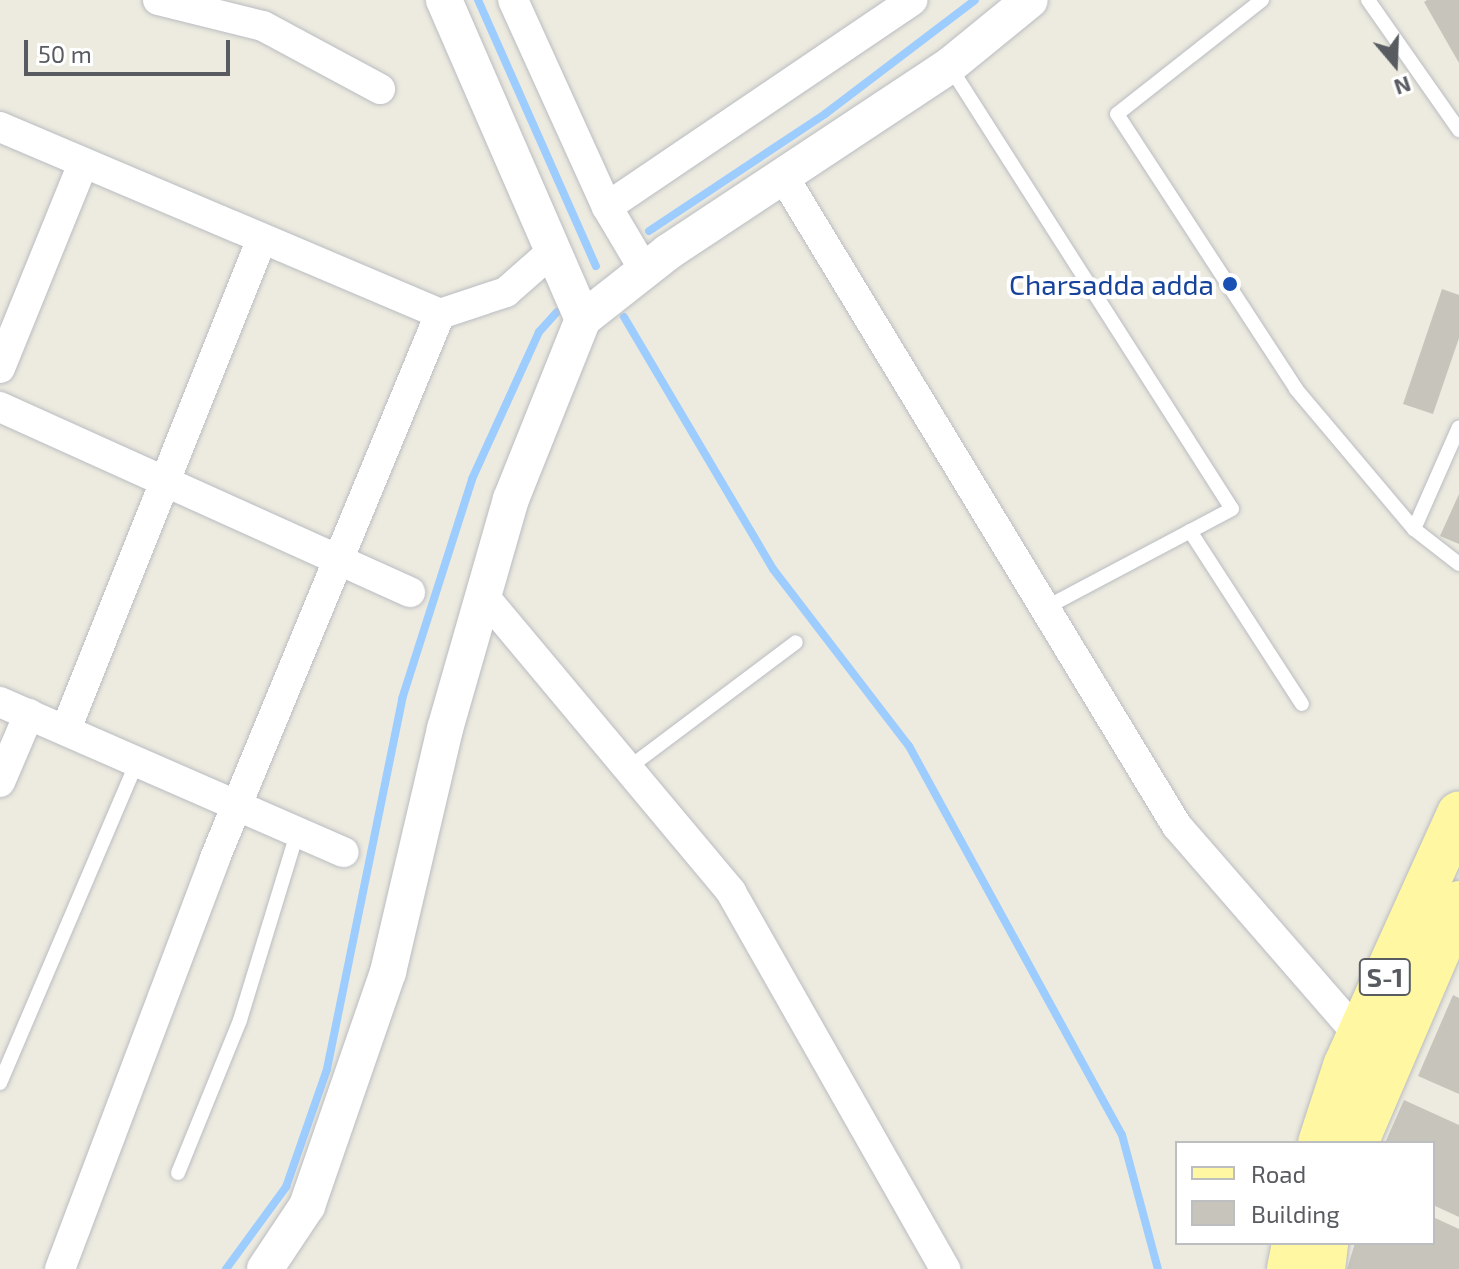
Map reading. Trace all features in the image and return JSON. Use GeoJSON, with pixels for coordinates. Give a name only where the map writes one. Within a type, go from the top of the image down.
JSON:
{"type":"FeatureCollection","features":[{"type":"Feature","properties":{"kind":"main road","name":"S-1"},"geometry":{"type":"LineString","coordinates":[[1321,1141],[1359,1035],[1459,814]]}},
{"type":"Feature","properties":{"kind":"main road","name":"S-1"},"geometry":{"type":"LineString","coordinates":[[1357,1141],[1459,903]]}},
{"type":"Feature","properties":{"kind":"main road"},"geometry":{"type":"LineString","coordinates":[[1289,1269],[1294,1245]]}},
{"type":"Feature","properties":{"kind":"main road"},"geometry":{"type":"LineString","coordinates":[[1323,1269],[1326,1245]]}},
{"type":"Feature","properties":{"kind":"street"},"geometry":{"type":"LineString","coordinates":[[158,0],[263,26],[380,89]]}},
{"type":"Feature","properties":{"kind":"street"},"geometry":{"type":"LineString","coordinates":[[444,0],[583,319]]}},
{"type":"Feature","properties":{"kind":"street"},"geometry":{"type":"LineString","coordinates":[[607,207],[913,0]]}},
{"type":"Feature","properties":{"kind":"street"},"geometry":{"type":"LineString","coordinates":[[274,1265],[307,1206],[388,972],[483,595],[511,499],[583,319],[645,271],[949,66],[1030,0]]}},
{"type":"Feature","properties":{"kind":"street"},"geometry":{"type":"LineString","coordinates":[[519,3],[607,207],[645,271]]}},
{"type":"Feature","properties":{"kind":"street"},"geometry":{"type":"LineString","coordinates":[[0,127],[261,241],[440,314],[506,292],[555,249]]}},
{"type":"Feature","properties":{"kind":"street"},"geometry":{"type":"LineString","coordinates":[[0,368],[83,164]]}},
{"type":"Feature","properties":{"kind":"street"},"geometry":{"type":"LineString","coordinates":[[783,176],[1177,826],[1359,1035]]}},
{"type":"Feature","properties":{"kind":"street"},"geometry":{"type":"LineString","coordinates":[[66,729],[168,482],[261,241]]}},
{"type":"Feature","properties":{"kind":"street"},"geometry":{"type":"LineString","coordinates":[[60,1269],[239,802],[343,556],[440,314]]}},
{"type":"Feature","properties":{"kind":"street"},"geometry":{"type":"LineString","coordinates":[[0,407],[343,556],[410,592]]}},
{"type":"Feature","properties":{"kind":"street"},"geometry":{"type":"LineString","coordinates":[[483,595],[631,766],[731,892],[945,1269]]}},
{"type":"Feature","properties":{"kind":"street"},"geometry":{"type":"LineString","coordinates":[[0,702],[239,802],[297,834],[344,852]]}},
{"type":"Feature","properties":{"kind":"street"},"geometry":{"type":"LineString","coordinates":[[0,782],[29,714]]}},
{"type":"Feature","properties":{"kind":"lane"},"geometry":{"type":"LineString","coordinates":[[1262,0],[1117,114],[1296,389],[1414,529],[1459,564]]}},
{"type":"Feature","properties":{"kind":"lane"},"geometry":{"type":"LineString","coordinates":[[1368,0],[1459,130]]}},
{"type":"Feature","properties":{"kind":"lane"},"geometry":{"type":"LineString","coordinates":[[949,66],[1232,509],[1045,608]]}},
{"type":"Feature","properties":{"kind":"lane"},"geometry":{"type":"LineString","coordinates":[[1414,529],[1459,427]]}},
{"type":"Feature","properties":{"kind":"lane"},"geometry":{"type":"LineString","coordinates":[[1190,531],[1302,704]]}},
{"type":"Feature","properties":{"kind":"lane"},"geometry":{"type":"LineString","coordinates":[[631,766],[796,642]]}},
{"type":"Feature","properties":{"kind":"lane"},"geometry":{"type":"LineString","coordinates":[[0,1083],[138,759]]}},
{"type":"Feature","properties":{"kind":"lane"},"geometry":{"type":"LineString","coordinates":[[178,1173],[240,1020],[297,834]]}},
{"type":"Feature","properties":{"kind":"building"},"geometry":{"type":"Polygon","coordinates":[[[1459,0],[1459,63],[1424,2],[1459,0]]]}},
{"type":"Feature","properties":{"kind":"building"},"geometry":{"type":"Polygon","coordinates":[[[1442,289],[1459,295],[1459,338],[1433,414],[1403,404],[1442,289]]]}},
{"type":"Feature","properties":{"kind":"building"},"geometry":{"type":"Polygon","coordinates":[[[1459,494],[1459,544],[1440,536],[1459,494]]]}},
{"type":"Feature","properties":{"kind":"building"},"geometry":{"type":"Polygon","coordinates":[[[1453,995],[1459,998],[1459,1094],[1418,1076],[1453,995]]]}},
{"type":"Feature","properties":{"kind":"building"},"geometry":{"type":"Polygon","coordinates":[[[1404,1100],[1459,1125],[1459,1217],[1435,1206],[1435,1141],[1386,1141],[1404,1100]]]}},
{"type":"Feature","properties":{"kind":"building"},"geometry":{"type":"Polygon","coordinates":[[[1435,1218],[1459,1229],[1459,1269],[1347,1269],[1354,1245],[1435,1245],[1435,1218]]]}},
{"type":"Feature","properties":{"kind":"waterway"},"geometry":{"type":"LineString","coordinates":[[478,0],[596,266]]}},
{"type":"Feature","properties":{"kind":"waterway"},"geometry":{"type":"LineString","coordinates":[[649,231],[825,114],[975,0]]}},
{"type":"Feature","properties":{"kind":"waterway"},"geometry":{"type":"LineString","coordinates":[[226,1269],[286,1187],[327,1069],[402,699],[472,479],[539,332],[557,312]]}},
{"type":"Feature","properties":{"kind":"waterway"},"geometry":{"type":"LineString","coordinates":[[624,317],[773,569],[909,746],[1122,1135],[1158,1269]]}},
{"type":"Feature","properties":{"kind":"place","name":"Charsadda adda"},"geometry":{"type":"Point","coordinates":[1230,284]}}]}
